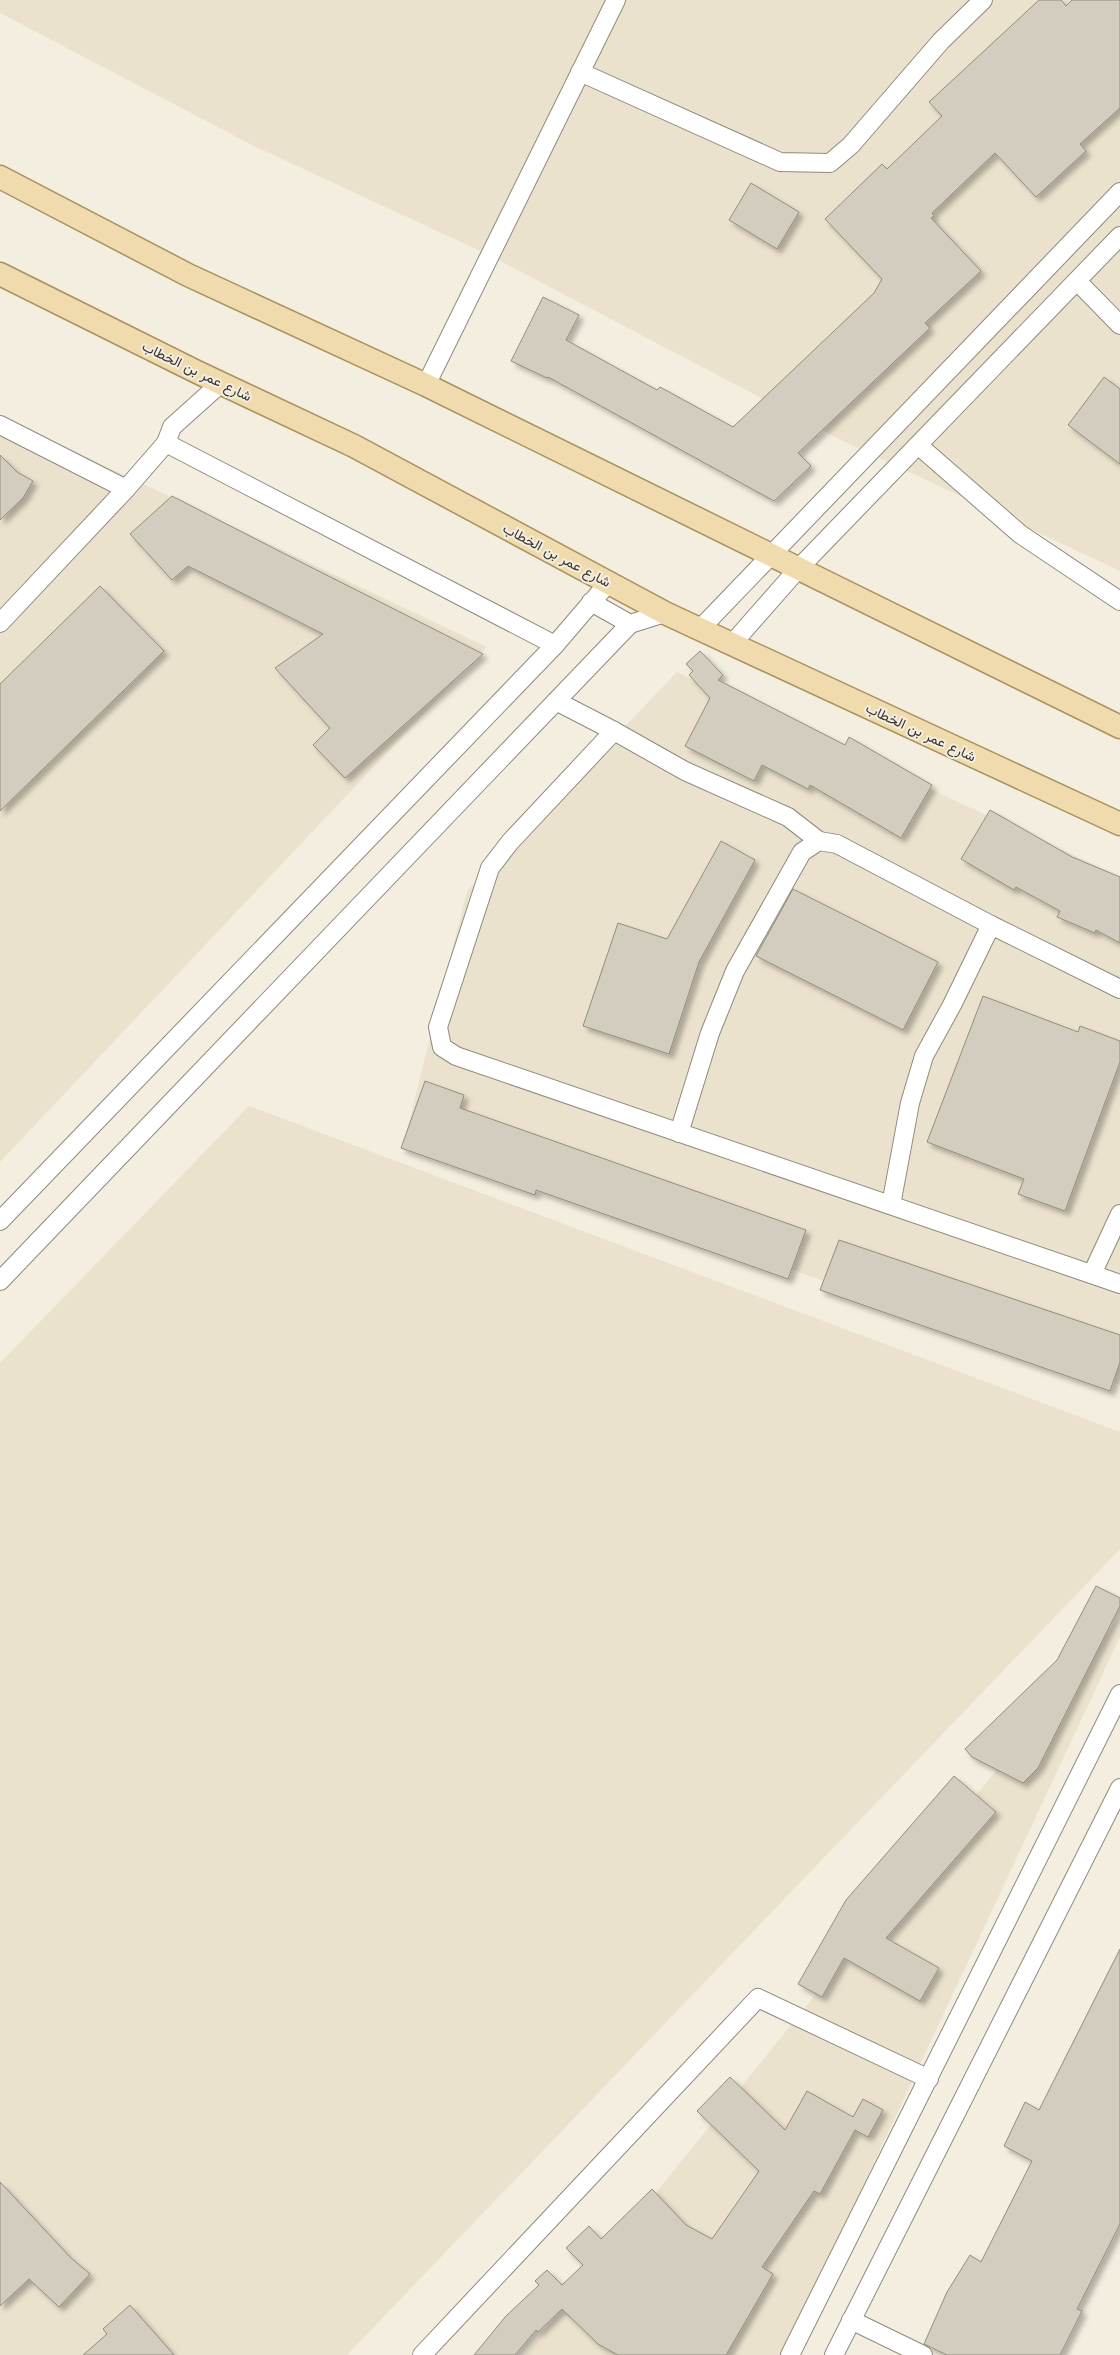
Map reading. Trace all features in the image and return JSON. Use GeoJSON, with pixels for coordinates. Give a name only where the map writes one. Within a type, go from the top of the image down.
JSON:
{"type":"FeatureCollection","features":[{"type":"Feature","properties":{"kind":"main road"},"geometry":{"type":"LineString","coordinates":[[0,176],[188,275],[426,385],[1120,727]]}},
{"type":"Feature","properties":{"kind":"main road","name":"شارع عمر بن الخطاب"},"geometry":{"type":"LineString","coordinates":[[0,274],[354,446],[665,613],[1120,824]]}},
{"type":"Feature","properties":{"kind":"street"},"geometry":{"type":"LineString","coordinates":[[426,385],[616,0]]}},
{"type":"Feature","properties":{"kind":"street"},"geometry":{"type":"LineString","coordinates":[[580,72],[780,162],[830,163],[851,145],[941,41],[983,0]]}},
{"type":"Feature","properties":{"kind":"street"},"geometry":{"type":"LineString","coordinates":[[700,629],[1120,192]]}},
{"type":"Feature","properties":{"kind":"street"},"geometry":{"type":"LineString","coordinates":[[732,644],[798,569],[1120,236]]}},
{"type":"Feature","properties":{"kind":"street"},"geometry":{"type":"LineString","coordinates":[[1077,281],[1120,325]]}},
{"type":"Feature","properties":{"kind":"street"},"geometry":{"type":"LineString","coordinates":[[0,623],[126,489],[166,443],[172,427],[221,383]]}},
{"type":"Feature","properties":{"kind":"street"},"geometry":{"type":"LineString","coordinates":[[0,425],[126,489]]}},
{"type":"Feature","properties":{"kind":"street"},"geometry":{"type":"LineString","coordinates":[[166,443],[555,645]]}},
{"type":"Feature","properties":{"kind":"street"},"geometry":{"type":"LineString","coordinates":[[918,445],[1020,534],[1120,601]]}},
{"type":"Feature","properties":{"kind":"street"},"geometry":{"type":"LineString","coordinates":[[0,1221],[555,645],[609,582]]}},
{"type":"Feature","properties":{"kind":"street"},"geometry":{"type":"LineString","coordinates":[[591,602],[630,624]]}},
{"type":"Feature","properties":{"kind":"street"},"geometry":{"type":"LineString","coordinates":[[0,1281],[630,624],[665,613]]}},
{"type":"Feature","properties":{"kind":"street"},"geometry":{"type":"LineString","coordinates":[[556,702],[614,731],[685,771],[788,817],[819,841],[836,844],[991,925],[1120,989]]}},
{"type":"Feature","properties":{"kind":"street"},"geometry":{"type":"LineString","coordinates":[[614,731],[510,842],[490,868],[438,1028],[442,1047],[456,1056],[1120,1284]]}},
{"type":"Feature","properties":{"kind":"street"},"geometry":{"type":"LineString","coordinates":[[679,1133],[710,1033],[735,971],[802,852],[819,841]]}},
{"type":"Feature","properties":{"kind":"street"},"geometry":{"type":"LineString","coordinates":[[891,1205],[910,1103],[924,1056],[952,1005],[991,925]]}},
{"type":"Feature","properties":{"kind":"street"},"geometry":{"type":"LineString","coordinates":[[1092,1274],[1120,1214]]}},
{"type":"Feature","properties":{"kind":"street"},"geometry":{"type":"LineString","coordinates":[[790,2355],[1120,1694]]}},
{"type":"Feature","properties":{"kind":"street"},"geometry":{"type":"LineString","coordinates":[[834,2355],[1120,1788]]}},
{"type":"Feature","properties":{"kind":"street"},"geometry":{"type":"LineString","coordinates":[[422,2355],[758,1998],[929,2079]]}},
{"type":"Feature","properties":{"kind":"street"},"geometry":{"type":"LineString","coordinates":[[851,2320],[923,2355]]}},
{"type":"Feature","properties":{"kind":"shaded area"},"geometry":{"type":"Polygon","coordinates":[[[0,0],[1120,0],[1120,571],[839,439],[491,256],[252,145],[0,13],[0,0]]]}},
{"type":"Feature","properties":{"kind":"shaded area"},"geometry":{"type":"Polygon","coordinates":[[[0,416],[487,647],[0,1162],[0,416]]]}},
{"type":"Feature","properties":{"kind":"shaded area"},"geometry":{"type":"Polygon","coordinates":[[[677,672],[1120,877],[1120,1385],[406,1134],[467,891],[677,672]]]}},
{"type":"Feature","properties":{"kind":"shaded area"},"geometry":{"type":"Polygon","coordinates":[[[249,1106],[1120,1432],[1120,1549],[347,2355],[0,2355],[0,1363],[249,1106]]]}},
{"type":"Feature","properties":{"kind":"shaded area"},"geometry":{"type":"Polygon","coordinates":[[[1120,1617],[1120,1637],[784,2355],[525,2355],[1120,1617]]]}},
{"type":"Feature","properties":{"kind":"building"},"geometry":{"type":"Polygon","coordinates":[[[1039,0],[1061,0],[1066,6],[1072,0],[1120,0],[1120,108],[1080,144],[1086,151],[1036,197],[995,153],[932,213],[934,216],[931,218],[981,271],[925,323],[930,328],[798,453],[811,466],[774,501],[548,377],[511,361],[543,297],[579,315],[566,340],[657,390],[660,387],[733,427],[874,293],[882,279],[825,219],[882,164],[887,169],[942,116],[929,102],[1039,0]]]}},
{"type":"Feature","properties":{"kind":"building"},"geometry":{"type":"Polygon","coordinates":[[[751,183],[799,212],[777,249],[729,220],[751,183]]]}},
{"type":"Feature","properties":{"kind":"building"},"geometry":{"type":"Polygon","coordinates":[[[1104,377],[1120,389],[1120,464],[1068,425],[1104,377]]]}},
{"type":"Feature","properties":{"kind":"building"},"geometry":{"type":"Polygon","coordinates":[[[0,455],[17,472],[33,481],[23,498],[0,520],[0,455]]]}},
{"type":"Feature","properties":{"kind":"building"},"geometry":{"type":"Polygon","coordinates":[[[172,496],[483,654],[345,778],[313,745],[330,728],[275,668],[323,634],[188,566],[172,580],[130,534],[172,496]]]}},
{"type":"Feature","properties":{"kind":"building"},"geometry":{"type":"Polygon","coordinates":[[[100,586],[164,651],[0,811],[0,684],[100,586]]]}},
{"type":"Feature","properties":{"kind":"building"},"geometry":{"type":"Polygon","coordinates":[[[700,651],[723,675],[718,680],[845,745],[849,737],[932,785],[901,838],[810,785],[808,789],[762,765],[754,781],[685,746],[710,698],[689,675],[693,671],[686,664],[700,651]]]}},
{"type":"Feature","properties":{"kind":"building"},"geometry":{"type":"Polygon","coordinates":[[[990,810],[1072,857],[1120,877],[1120,943],[1096,930],[1095,933],[1057,917],[1060,911],[1016,887],[1014,890],[961,859],[990,810]]]}},
{"type":"Feature","properties":{"kind":"building"},"geometry":{"type":"Polygon","coordinates":[[[721,841],[755,860],[699,962],[669,1054],[583,1026],[618,923],[667,939],[721,841]]]}},
{"type":"Feature","properties":{"kind":"building"},"geometry":{"type":"Polygon","coordinates":[[[793,889],[938,962],[903,1030],[756,956],[793,889]]]}},
{"type":"Feature","properties":{"kind":"building"},"geometry":{"type":"Polygon","coordinates":[[[983,996],[1078,1032],[1080,1026],[1120,1041],[1120,1062],[1065,1211],[1018,1194],[1024,1179],[927,1142],[983,996]]]}},
{"type":"Feature","properties":{"kind":"building"},"geometry":{"type":"Polygon","coordinates":[[[425,1081],[464,1095],[460,1108],[806,1230],[788,1279],[536,1190],[535,1195],[401,1148],[425,1081]]]}},
{"type":"Feature","properties":{"kind":"building"},"geometry":{"type":"Polygon","coordinates":[[[839,1240],[1120,1335],[1120,1362],[1110,1391],[820,1290],[839,1240]]]}},
{"type":"Feature","properties":{"kind":"building"},"geometry":{"type":"Polygon","coordinates":[[[1096,1586],[1120,1598],[1120,1606],[1038,1768],[1023,1783],[972,1757],[965,1749],[1057,1660],[1096,1586]]]}},
{"type":"Feature","properties":{"kind":"building"},"geometry":{"type":"Polygon","coordinates":[[[954,1776],[996,1812],[886,1938],[939,1968],[920,2001],[844,1958],[822,1997],[798,1984],[846,1900],[954,1776]]]}},
{"type":"Feature","properties":{"kind":"building"},"geometry":{"type":"Polygon","coordinates":[[[1120,1949],[1120,2224],[1077,2309],[1082,2311],[1060,2355],[947,2355],[924,2344],[947,2292],[970,2255],[981,2262],[1032,2161],[1004,2146],[1025,2102],[1039,2110],[1120,1949]]]}},
{"type":"Feature","properties":{"kind":"building"},"geometry":{"type":"Polygon","coordinates":[[[730,2077],[785,2130],[807,2091],[853,2117],[863,2099],[883,2110],[868,2137],[855,2130],[820,2194],[814,2191],[762,2267],[773,2274],[726,2355],[618,2355],[598,2344],[562,2309],[538,2332],[536,2330],[515,2355],[474,2355],[506,2316],[539,2285],[535,2281],[547,2270],[562,2285],[583,2265],[566,2248],[589,2226],[601,2239],[652,2189],[686,2225],[712,2239],[759,2171],[697,2111],[730,2077]]]}},
{"type":"Feature","properties":{"kind":"building"},"geometry":{"type":"Polygon","coordinates":[[[0,2182],[71,2258],[90,2274],[59,2307],[29,2279],[0,2306],[0,2182]]]}},
{"type":"Feature","properties":{"kind":"building"},"geometry":{"type":"Polygon","coordinates":[[[130,2305],[174,2355],[83,2355],[107,2334],[103,2329],[130,2305]]]}}]}
